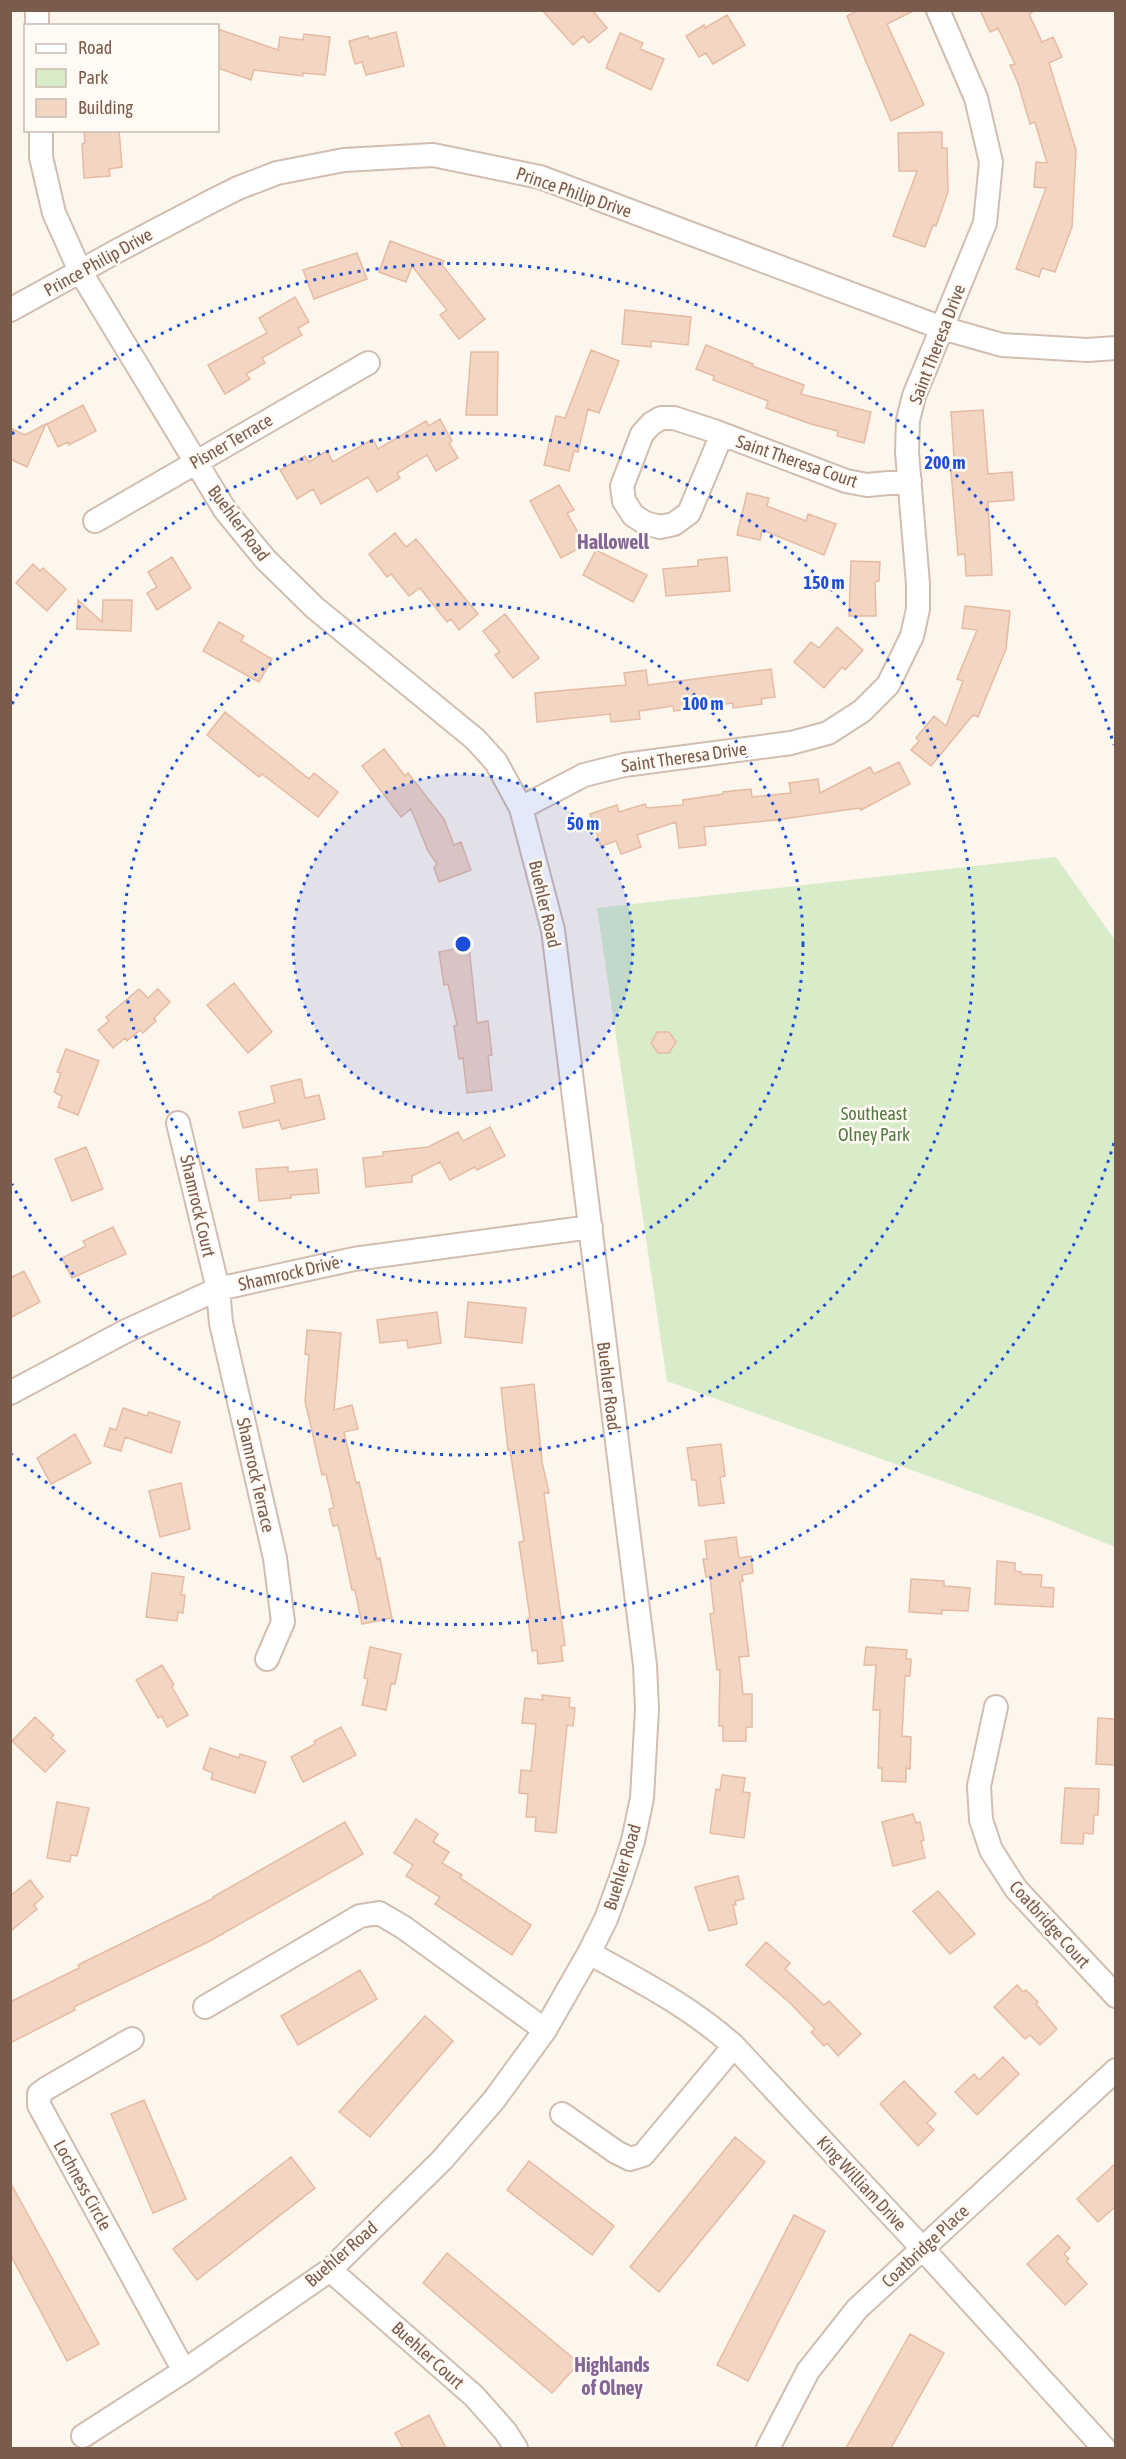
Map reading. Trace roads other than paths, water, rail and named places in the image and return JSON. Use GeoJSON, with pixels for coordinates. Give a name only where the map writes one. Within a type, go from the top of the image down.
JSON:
{"type":"FeatureCollection","features":[{"type":"Feature","properties":{"kind":"street","name":"Saint Theresa Drive"},"geometry":{"type":"LineString","coordinates":[[521,808],[584,775],[624,765],[791,743],[828,733],[862,711],[888,685],[912,636],[918,609],[907,452],[909,420],[914,396],[985,223],[991,162],[976,98],[938,10]]}},
{"type":"Feature","properties":{"kind":"street","name":"Buehler Road"},"geometry":{"type":"LineString","coordinates":[[40,132],[41,157],[54,213],[80,271],[225,510],[265,559],[315,608],[475,739],[496,762],[521,808],[553,930],[645,1665],[647,1709],[642,1798],[633,1841],[606,1919],[545,2030],[494,2100],[442,2160],[330,2270],[184,2371],[83,2436]]}},
{"type":"Feature","properties":{"kind":"street","name":"Prince Philip Drive"},"geometry":{"type":"LineString","coordinates":[[10,310],[238,188],[277,173],[344,160],[433,154],[540,177],[942,328],[1002,345],[1087,350],[1116,348]]}},
{"type":"Feature","properties":{"kind":"street","name":"Pisner Terrace"},"geometry":{"type":"LineString","coordinates":[[95,521],[368,363]]}},
{"type":"Feature","properties":{"kind":"street","name":"Saint Theresa Court"},"geometry":{"type":"LineString","coordinates":[[722,434],[689,513],[674,524],[660,527],[645,523],[633,516],[624,501],[622,486],[642,434],[651,424],[662,418],[674,418],[722,434],[846,482],[867,485],[910,481]]}},
{"type":"Feature","properties":{"kind":"street","name":"Shamrock Court"},"geometry":{"type":"LineString","coordinates":[[178,1123],[218,1289]]}},
{"type":"Feature","properties":{"kind":"street","name":"Shamrock Drive"},"geometry":{"type":"LineString","coordinates":[[10,1393],[126,1331],[218,1289],[354,1259],[591,1227]]}},
{"type":"Feature","properties":{"kind":"street","name":"Shamrock Terrace"},"geometry":{"type":"LineString","coordinates":[[218,1289],[221,1323],[275,1558],[284,1622],[267,1659]]}},
{"type":"Feature","properties":{"kind":"street","name":"Coatbridge Court"},"geometry":{"type":"LineString","coordinates":[[996,1707],[979,1786],[981,1820],[991,1850],[1016,1889],[1116,1996]]}},
{"type":"Feature","properties":{"kind":"street"},"geometry":{"type":"LineString","coordinates":[[205,2007],[360,1916],[379,1913],[403,1927],[545,2030]]}},
{"type":"Feature","properties":{"kind":"street","name":"King William Drive"},"geometry":{"type":"LineString","coordinates":[[589,1953],[661,1992],[719,2032],[734,2046],[1104,2448]]}},
{"type":"Feature","properties":{"kind":"street","name":"Lochness Circle"},"geometry":{"type":"LineString","coordinates":[[132,2038],[47,2088],[39,2094],[39,2106],[184,2371]]}},
{"type":"Feature","properties":{"kind":"street"},"geometry":{"type":"LineString","coordinates":[[562,2114],[616,2152],[630,2159],[643,2155],[734,2046]]}},
{"type":"Feature","properties":{"kind":"street","name":"Coatbridge Place"},"geometry":{"type":"LineString","coordinates":[[768,2448],[808,2371],[857,2309],[1116,2070]]}},
{"type":"Feature","properties":{"kind":"street","name":"Buehler Court"},"geometry":{"type":"LineString","coordinates":[[330,2270],[474,2396],[505,2431],[516,2448]]}},
{"type":"Feature","properties":{"kind":"district","name":"Hallowell"},"geometry":{"type":"Point","coordinates":[613,541]}},
{"type":"Feature","properties":{"kind":"district","name":"Highlands of Olney"},"geometry":{"type":"Point","coordinates":[612,2376]}},
{"type":"Feature","properties":{"kind":"park label","name":"Southeast Olney Park"},"geometry":{"type":"Point","coordinates":[874,1123]}}]}
